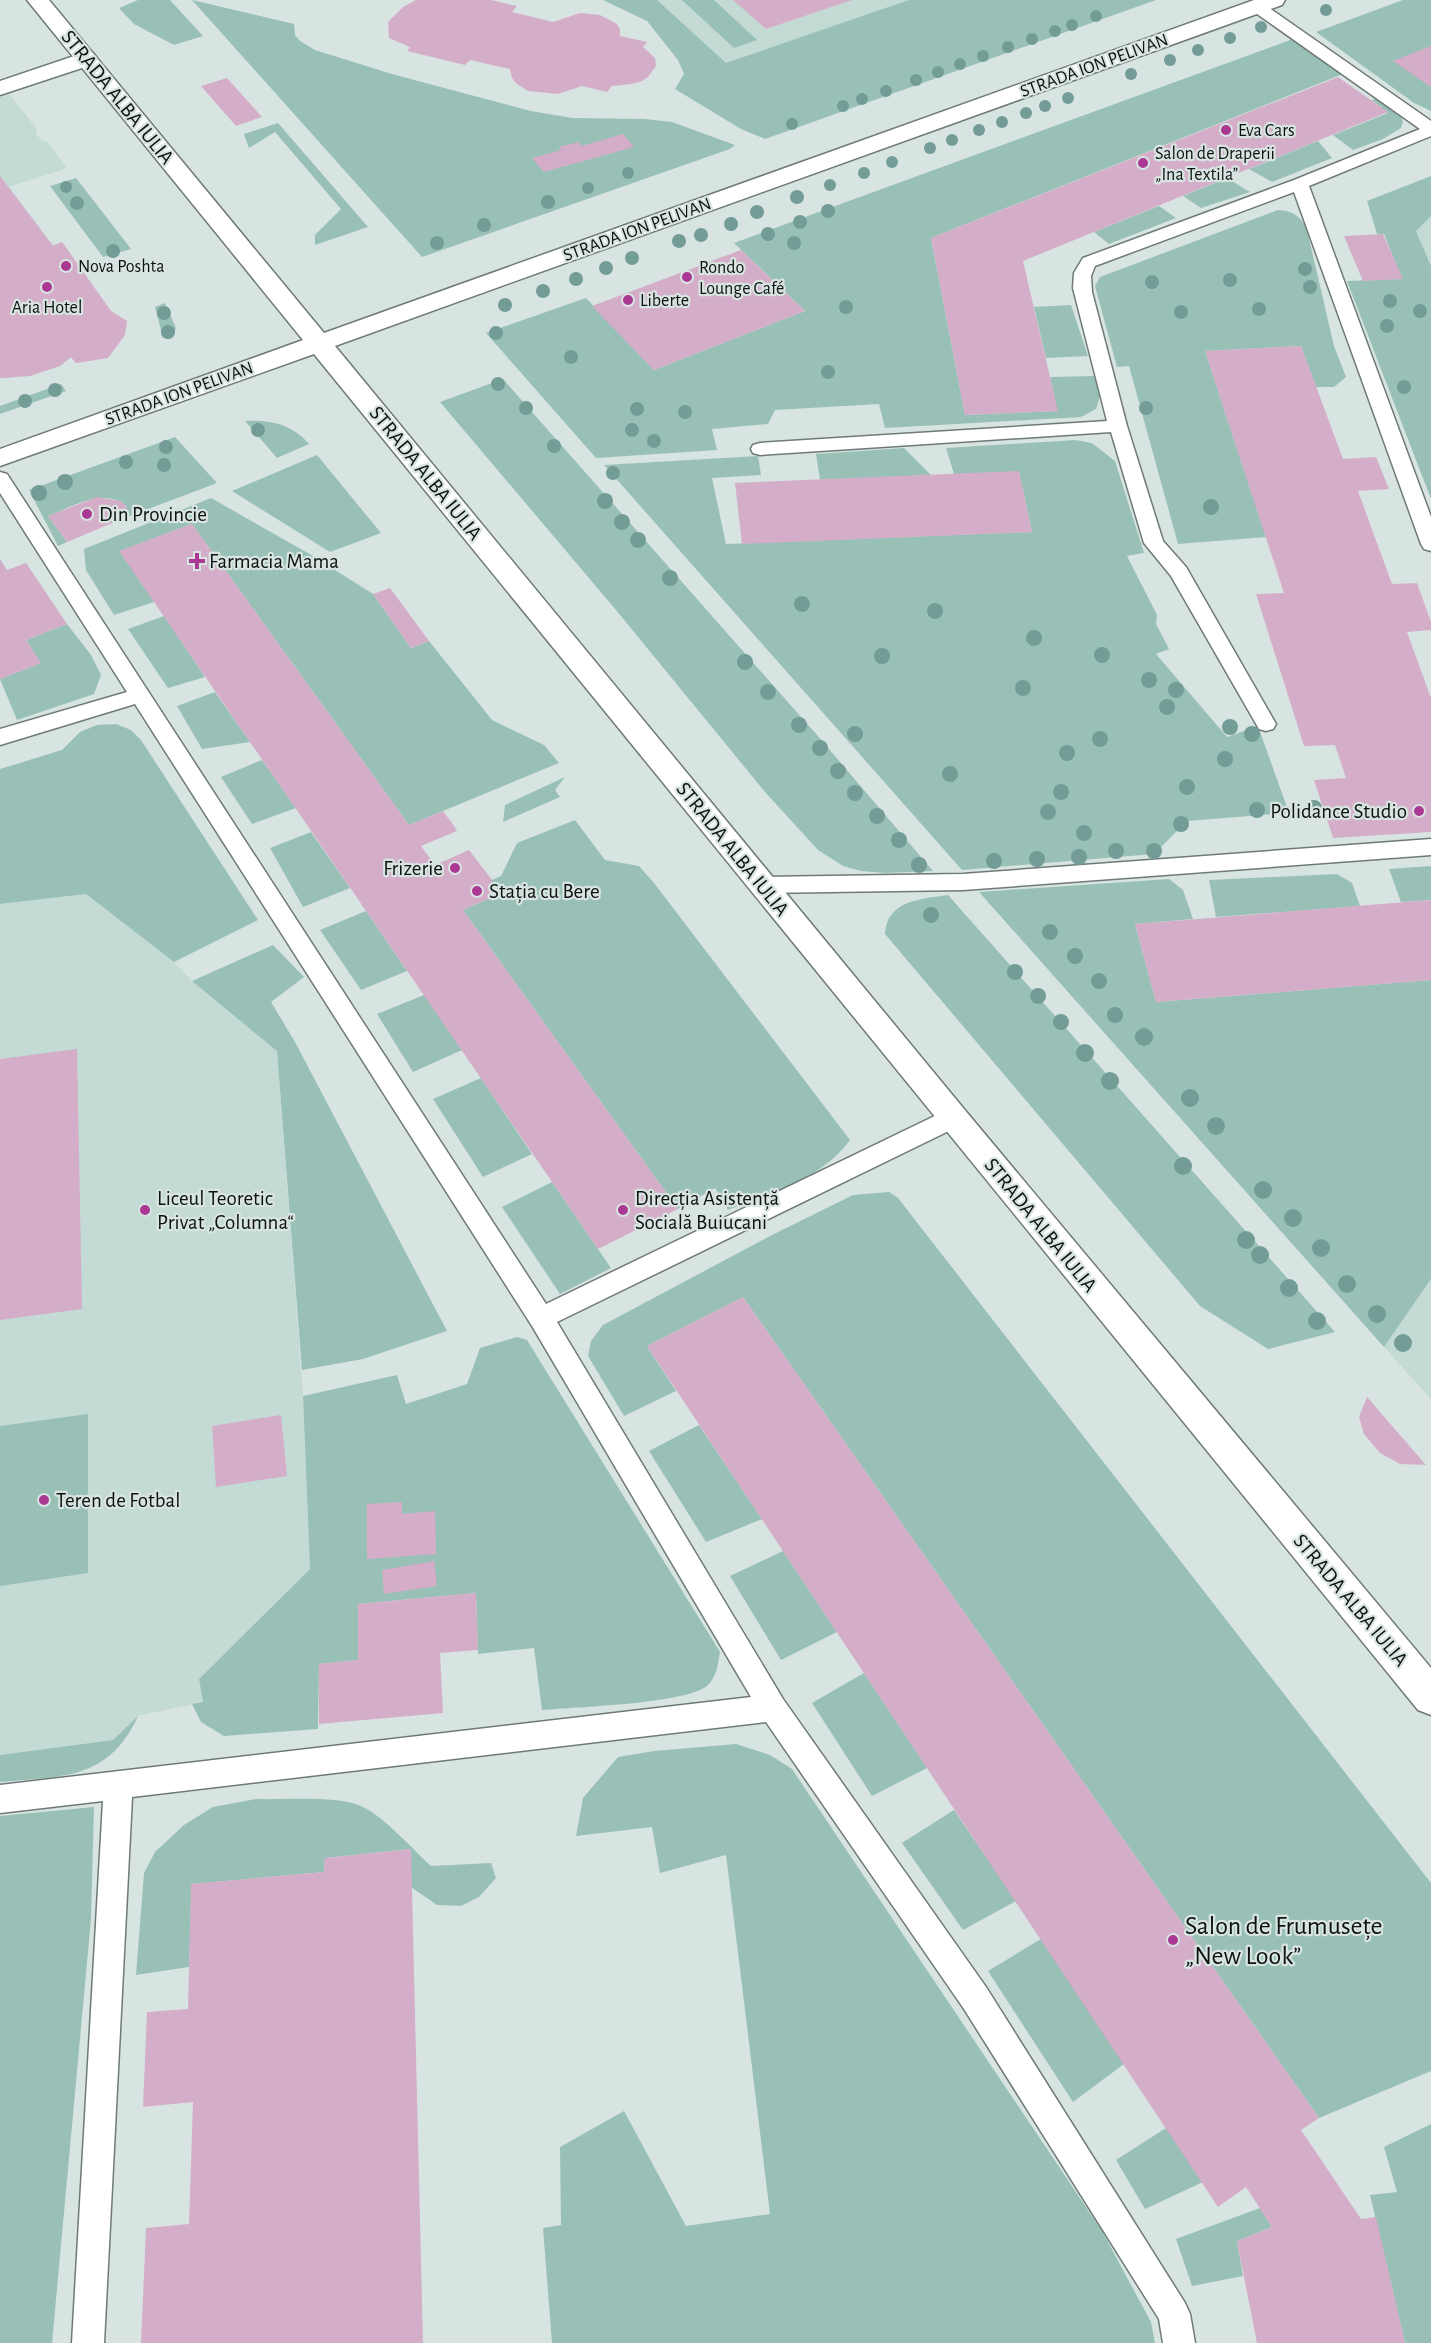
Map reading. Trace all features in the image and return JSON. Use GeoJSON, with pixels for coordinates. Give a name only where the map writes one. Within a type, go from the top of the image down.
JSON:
{"type":"FeatureCollection","features":[{"type":"Feature","properties":{"kind":"main road","name":"STRADA ALBA IULIA"},"geometry":{"type":"LineString","coordinates":[[38,0],[953,1118],[1431,1697]]}},
{"type":"Feature","properties":{"kind":"main road","name":"STRADA ION PELIVAN"},"geometry":{"type":"LineString","coordinates":[[0,458],[1265,3]]}},
{"type":"Feature","properties":{"kind":"main road"},"geometry":{"type":"LineString","coordinates":[[0,88],[86,59]]}},
{"type":"Feature","properties":{"kind":"lane"},"geometry":{"type":"LineString","coordinates":[[1265,3],[1431,129]]}},
{"type":"Feature","properties":{"kind":"lane"},"geometry":{"type":"LineString","coordinates":[[1266,724],[1179,572],[1154,543],[1118,426],[1080,282],[1083,270],[1089,262],[1300,184],[1431,129]]}},
{"type":"Feature","properties":{"kind":"lane"},"geometry":{"type":"LineString","coordinates":[[1300,184],[1431,544]]}},
{"type":"Feature","properties":{"kind":"lane"},"geometry":{"type":"LineString","coordinates":[[760,449],[1118,426]]}},
{"type":"Feature","properties":{"kind":"lane"},"geometry":{"type":"LineString","coordinates":[[0,478],[541,1318],[773,1708],[975,1998],[1174,2314],[1179,2343]]}},
{"type":"Feature","properties":{"kind":"lane"},"geometry":{"type":"LineString","coordinates":[[0,737],[141,696]]}},
{"type":"Feature","properties":{"kind":"lane"},"geometry":{"type":"LineString","coordinates":[[763,885],[963,882],[1431,847]]}},
{"type":"Feature","properties":{"kind":"lane"},"geometry":{"type":"LineString","coordinates":[[541,1318],[953,1118]]}},
{"type":"Feature","properties":{"kind":"lane"},"geometry":{"type":"LineString","coordinates":[[0,1799],[773,1708]]}},
{"type":"Feature","properties":{"kind":"lane"},"geometry":{"type":"LineString","coordinates":[[88,2343],[118,1785]]}},
{"type":"Feature","properties":{"kind":"shaded area"},"geometry":{"type":"Polygon","coordinates":[[[644,0],[1030,0],[746,94],[644,0]]]}},
{"type":"Feature","properties":{"kind":"shaded area","name":"Aria Hotel"},"geometry":{"type":"Polygon","coordinates":[[[9,94],[36,128],[40,139],[47,142],[67,168],[9,187],[53,245],[62,242],[111,311],[127,321],[125,335],[108,358],[76,363],[71,358],[60,366],[30,376],[0,378],[0,97],[9,94]]]}},
{"type":"Feature","properties":{"kind":"shaded area"},"geometry":{"type":"Polygon","coordinates":[[[1431,216],[1431,266],[1416,231],[1431,216]]]}},
{"type":"Feature","properties":{"kind":"shaded area","name":"Liceul Teoretic Privat „Columna“"},"geometry":{"type":"Polygon","coordinates":[[[86,894],[174,962],[192,981],[277,1050],[303,1396],[310,1569],[199,1679],[203,1702],[138,1716],[113,1740],[0,1755],[0,904],[86,894]]]}},
{"type":"Feature","properties":{"kind":"shaded area"},"geometry":{"type":"Polygon","coordinates":[[[1431,1279],[1431,1399],[1384,1347],[1431,1279]]]}},
{"type":"Feature","properties":{"kind":"green space"},"geometry":{"type":"Polygon","coordinates":[[[138,0],[170,0],[203,36],[174,45],[134,24],[119,8],[138,0]]]}},
{"type":"Feature","properties":{"kind":"green space"},"geometry":{"type":"Polygon","coordinates":[[[192,0],[294,24],[295,35],[315,50],[392,74],[531,111],[572,118],[645,119],[672,122],[735,145],[730,149],[422,257],[192,0]]]}},
{"type":"Feature","properties":{"kind":"green space"},"geometry":{"type":"Polygon","coordinates":[[[603,0],[657,0],[726,63],[909,0],[1156,0],[765,139],[741,129],[675,89],[684,74],[678,60],[647,21],[603,0]]]}},
{"type":"Feature","properties":{"kind":"green space"},"geometry":{"type":"Polygon","coordinates":[[[682,0],[714,0],[757,40],[734,48],[682,0]]]}},
{"type":"Feature","properties":{"kind":"green space"},"geometry":{"type":"Polygon","coordinates":[[[1403,0],[1431,0],[1431,111],[1414,103],[1316,32],[1403,0]]]}},
{"type":"Feature","properties":{"kind":"green space"},"geometry":{"type":"Polygon","coordinates":[[[1293,39],[1343,74],[931,238],[965,415],[1057,411],[1050,377],[1094,376],[1099,389],[1098,405],[1096,409],[1081,417],[885,428],[879,404],[775,410],[768,424],[712,429],[717,450],[596,458],[486,333],[586,298],[654,370],[805,311],[734,243],[1293,39]]]}},
{"type":"Feature","properties":{"kind":"green space"},"geometry":{"type":"Polygon","coordinates":[[[1379,98],[1398,111],[1403,122],[1401,128],[1383,139],[1353,150],[1333,135],[1388,113],[1372,100],[1379,98]]]}},
{"type":"Feature","properties":{"kind":"green space"},"geometry":{"type":"Polygon","coordinates":[[[278,123],[368,227],[315,245],[315,235],[341,209],[275,132],[249,148],[244,134],[278,123]]]}},
{"type":"Feature","properties":{"kind":"green space"},"geometry":{"type":"Polygon","coordinates":[[[1318,141],[1332,158],[1272,182],[1249,169],[1318,141]]]}},
{"type":"Feature","properties":{"kind":"green space"},"geometry":{"type":"Polygon","coordinates":[[[1431,176],[1431,216],[1416,231],[1431,266],[1431,499],[1347,281],[1402,279],[1384,234],[1377,234],[1367,201],[1431,176]]]}},
{"type":"Feature","properties":{"kind":"green space"},"geometry":{"type":"Polygon","coordinates":[[[76,178],[131,249],[103,257],[50,186],[76,178]]]}},
{"type":"Feature","properties":{"kind":"green space"},"geometry":{"type":"Polygon","coordinates":[[[1227,178],[1250,192],[1201,208],[1183,196],[1227,178]]]}},
{"type":"Feature","properties":{"kind":"green space"},"geometry":{"type":"Polygon","coordinates":[[[1159,206],[1176,218],[1109,244],[1094,232],[1159,206]]]}},
{"type":"Feature","properties":{"kind":"green space"},"geometry":{"type":"Polygon","coordinates":[[[1278,210],[1296,215],[1307,230],[1334,346],[1346,377],[1334,387],[1316,387],[1301,346],[1205,351],[1266,537],[1178,544],[1129,366],[1117,367],[1095,286],[1100,277],[1278,210]]]}},
{"type":"Feature","properties":{"kind":"green space"},"geometry":{"type":"Polygon","coordinates":[[[165,303],[176,328],[173,337],[163,338],[155,307],[165,303]]]}},
{"type":"Feature","properties":{"kind":"green space"},"geometry":{"type":"Polygon","coordinates":[[[1071,305],[1088,356],[1046,358],[1034,307],[1071,305]]]}},
{"type":"Feature","properties":{"kind":"green space"},"geometry":{"type":"Polygon","coordinates":[[[503,379],[817,735],[933,871],[885,873],[861,871],[843,866],[818,850],[765,792],[616,610],[440,402],[503,379]]]}},
{"type":"Feature","properties":{"kind":"green space"},"geometry":{"type":"Polygon","coordinates":[[[61,384],[66,391],[0,414],[0,406],[61,384]]]}},
{"type":"Feature","properties":{"kind":"green space"},"geometry":{"type":"Polygon","coordinates":[[[245,421],[263,421],[280,425],[295,432],[309,444],[277,458],[245,421]]]}},
{"type":"Feature","properties":{"kind":"green space"},"geometry":{"type":"Polygon","coordinates":[[[175,437],[217,483],[127,517],[127,507],[118,501],[109,498],[88,500],[48,516],[67,542],[58,546],[29,490],[175,437]]]}},
{"type":"Feature","properties":{"kind":"green space"},"geometry":{"type":"Polygon","coordinates":[[[1075,440],[1092,443],[1115,461],[1144,553],[1127,556],[1157,615],[1156,624],[1169,649],[1156,654],[1227,737],[1258,726],[1289,813],[1187,821],[1154,854],[962,870],[604,465],[758,456],[761,475],[712,478],[726,544],[1032,532],[1019,472],[954,474],[946,448],[1075,440]]]}},
{"type":"Feature","properties":{"kind":"green space"},"geometry":{"type":"Polygon","coordinates":[[[904,448],[931,475],[820,480],[816,454],[904,448]]]}},
{"type":"Feature","properties":{"kind":"green space"},"geometry":{"type":"Polygon","coordinates":[[[317,455],[381,533],[330,552],[232,491],[317,455]]]}},
{"type":"Feature","properties":{"kind":"green space"},"geometry":{"type":"Polygon","coordinates":[[[211,498],[313,556],[373,594],[411,648],[429,641],[492,720],[544,745],[559,763],[409,825],[192,524],[120,551],[154,602],[114,615],[86,570],[84,549],[211,498]]]}},
{"type":"Feature","properties":{"kind":"green space"},"geometry":{"type":"Polygon","coordinates":[[[164,616],[205,677],[168,688],[128,629],[164,616]]]}},
{"type":"Feature","properties":{"kind":"green space"},"geometry":{"type":"Polygon","coordinates":[[[67,624],[91,655],[101,675],[94,694],[17,720],[0,679],[41,663],[26,640],[67,624]]]}},
{"type":"Feature","properties":{"kind":"green space"},"geometry":{"type":"Polygon","coordinates":[[[215,692],[250,742],[202,749],[177,706],[215,692]]]}},
{"type":"Feature","properties":{"kind":"green space"},"geometry":{"type":"Polygon","coordinates":[[[116,724],[131,730],[141,740],[258,920],[174,962],[86,894],[0,904],[0,769],[62,750],[80,732],[97,725],[116,724]]]}},
{"type":"Feature","properties":{"kind":"green space"},"geometry":{"type":"Polygon","coordinates":[[[262,760],[296,808],[252,824],[221,777],[262,760]]]}},
{"type":"Feature","properties":{"kind":"green space"},"geometry":{"type":"Polygon","coordinates":[[[565,777],[555,790],[560,797],[503,822],[505,805],[565,777]]]}},
{"type":"Feature","properties":{"kind":"green space"},"geometry":{"type":"Polygon","coordinates":[[[575,820],[605,860],[639,866],[654,883],[850,1140],[825,1165],[795,1183],[728,1210],[715,1188],[678,1209],[463,910],[492,897],[492,880],[501,876],[517,843],[575,820]]]}},
{"type":"Feature","properties":{"kind":"green space"},"geometry":{"type":"Polygon","coordinates":[[[311,832],[350,888],[303,907],[270,848],[311,832]]]}},
{"type":"Feature","properties":{"kind":"green space"},"geometry":{"type":"Polygon","coordinates":[[[1431,866],[1431,900],[1401,902],[1389,869],[1431,866]]]}},
{"type":"Feature","properties":{"kind":"green space"},"geometry":{"type":"Polygon","coordinates":[[[1337,874],[1352,883],[1360,906],[1216,917],[1209,880],[1337,874]]]}},
{"type":"Feature","properties":{"kind":"green space"},"geometry":{"type":"Polygon","coordinates":[[[1169,879],[1183,890],[1193,919],[1135,924],[1156,1002],[1431,980],[1431,1279],[1384,1347],[979,892],[1169,879]]]}},
{"type":"Feature","properties":{"kind":"green space"},"geometry":{"type":"Polygon","coordinates":[[[948,895],[1335,1332],[1268,1349],[1200,1306],[885,934],[892,914],[907,903],[948,895]]]}},
{"type":"Feature","properties":{"kind":"green space"},"geometry":{"type":"Polygon","coordinates":[[[366,911],[407,971],[361,990],[320,930],[366,911]]]}},
{"type":"Feature","properties":{"kind":"green space"},"geometry":{"type":"Polygon","coordinates":[[[273,945],[304,977],[271,1002],[295,1042],[447,1331],[363,1359],[302,1370],[277,1051],[192,981],[273,945]]]}},
{"type":"Feature","properties":{"kind":"green space"},"geometry":{"type":"Polygon","coordinates":[[[424,995],[462,1050],[413,1072],[377,1014],[424,995]]]}},
{"type":"Feature","properties":{"kind":"green space"},"geometry":{"type":"Polygon","coordinates":[[[481,1078],[532,1154],[483,1177],[433,1099],[481,1078]]]}},
{"type":"Feature","properties":{"kind":"green space"},"geometry":{"type":"Polygon","coordinates":[[[552,1182],[611,1268],[560,1294],[502,1207],[552,1182]]]}},
{"type":"Feature","properties":{"kind":"green space"},"geometry":{"type":"Polygon","coordinates":[[[889,1192],[898,1198],[1431,1883],[1431,2071],[1319,2118],[743,1297],[647,1346],[676,1391],[624,1416],[588,1356],[591,1341],[603,1325],[772,1235],[853,1195],[889,1192]]]}},
{"type":"Feature","properties":{"kind":"green space"},"geometry":{"type":"Polygon","coordinates":[[[517,1337],[527,1340],[720,1652],[713,1679],[707,1686],[676,1697],[603,1706],[542,1710],[534,1648],[478,1654],[476,1593],[358,1604],[358,1660],[319,1664],[318,1729],[224,1736],[201,1722],[192,1704],[203,1702],[199,1679],[310,1569],[303,1396],[397,1375],[406,1404],[467,1384],[480,1348],[517,1337]]]}},
{"type":"Feature","properties":{"kind":"green space","name":"Teren de Fotbal"},"geometry":{"type":"Polygon","coordinates":[[[88,1414],[88,1573],[0,1586],[0,1426],[88,1414]]]}},
{"type":"Feature","properties":{"kind":"green space"},"geometry":{"type":"Polygon","coordinates":[[[699,1425],[762,1519],[706,1542],[649,1451],[699,1425]]]}},
{"type":"Feature","properties":{"kind":"green space"},"geometry":{"type":"Polygon","coordinates":[[[783,1551],[837,1632],[781,1660],[730,1576],[783,1551]]]}},
{"type":"Feature","properties":{"kind":"green space"},"geometry":{"type":"Polygon","coordinates":[[[864,1673],[927,1768],[872,1796],[812,1703],[864,1673]]]}},
{"type":"Feature","properties":{"kind":"green space"},"geometry":{"type":"Polygon","coordinates":[[[138,1716],[126,1737],[98,1764],[63,1776],[0,1782],[0,1755],[113,1740],[138,1716]]]}},
{"type":"Feature","properties":{"kind":"green space"},"geometry":{"type":"Polygon","coordinates":[[[736,1744],[770,1755],[792,1769],[1102,2231],[1151,2322],[1155,2343],[552,2343],[543,2228],[561,2225],[560,2147],[624,2111],[686,2226],[770,2214],[726,1855],[660,1873],[652,1827],[576,1836],[583,1798],[618,1757],[654,1751],[736,1744]]]}},
{"type":"Feature","properties":{"kind":"green space"},"geometry":{"type":"Polygon","coordinates":[[[256,1799],[324,1799],[361,1806],[388,1825],[431,1866],[491,1863],[496,1878],[479,1897],[461,1906],[437,1905],[411,1887],[410,1849],[325,1858],[324,1872],[192,1884],[189,1967],[136,1975],[144,1873],[155,1852],[184,1825],[213,1807],[256,1799]]]}},
{"type":"Feature","properties":{"kind":"green space"},"geometry":{"type":"Polygon","coordinates":[[[94,1807],[91,1919],[52,2343],[0,2343],[0,1816],[94,1807]]]}},
{"type":"Feature","properties":{"kind":"green space"},"geometry":{"type":"Polygon","coordinates":[[[954,1810],[1016,1901],[963,1930],[902,1843],[954,1810]]]}},
{"type":"Feature","properties":{"kind":"green space"},"geometry":{"type":"Polygon","coordinates":[[[1041,1939],[1124,2064],[1073,2102],[988,1971],[1041,1939]]]}},
{"type":"Feature","properties":{"kind":"green space"},"geometry":{"type":"Polygon","coordinates":[[[1431,2124],[1431,2343],[1405,2343],[1370,2195],[1397,2192],[1384,2147],[1431,2124]]]}},
{"type":"Feature","properties":{"kind":"green space"},"geometry":{"type":"Polygon","coordinates":[[[1166,2128],[1203,2182],[1145,2209],[1116,2160],[1166,2128]]]}},
{"type":"Feature","properties":{"kind":"green space"},"geometry":{"type":"Polygon","coordinates":[[[1260,2208],[1272,2227],[1237,2241],[1243,2276],[1192,2286],[1176,2239],[1260,2208]]]}},
{"type":"Feature","properties":{"kind":"building"},"geometry":{"type":"Polygon","coordinates":[[[416,0],[491,0],[517,6],[512,12],[553,22],[580,13],[600,15],[617,24],[620,36],[647,42],[643,47],[655,58],[656,66],[642,81],[612,86],[607,92],[582,86],[558,94],[528,91],[512,78],[510,69],[470,60],[465,65],[407,51],[410,47],[389,38],[388,22],[403,7],[416,0]]]}},
{"type":"Feature","properties":{"kind":"building"},"geometry":{"type":"Polygon","coordinates":[[[733,0],[852,0],[766,29],[733,0]]]}},
{"type":"Feature","properties":{"kind":"building"},"geometry":{"type":"Polygon","coordinates":[[[1431,46],[1431,87],[1393,61],[1431,46]]]}},
{"type":"Feature","properties":{"kind":"building"},"geometry":{"type":"Polygon","coordinates":[[[1338,77],[1388,112],[1023,261],[1058,411],[965,415],[931,238],[1338,77]]]}},
{"type":"Feature","properties":{"kind":"building"},"geometry":{"type":"Polygon","coordinates":[[[227,78],[262,117],[236,126],[201,86],[227,78]]]}},
{"type":"Feature","properties":{"kind":"building"},"geometry":{"type":"Polygon","coordinates":[[[623,134],[634,147],[544,172],[532,158],[561,150],[559,147],[579,142],[582,146],[623,134]]]}},
{"type":"Feature","properties":{"kind":"building","name":"Aria Hotel"},"geometry":{"type":"Polygon","coordinates":[[[0,176],[53,246],[62,242],[111,311],[127,321],[125,335],[108,358],[76,363],[71,357],[60,366],[30,376],[0,378],[0,176]]]}},
{"type":"Feature","properties":{"kind":"building"},"geometry":{"type":"Polygon","coordinates":[[[1383,234],[1403,279],[1363,281],[1344,236],[1383,234]]]}},
{"type":"Feature","properties":{"kind":"building"},"geometry":{"type":"Polygon","coordinates":[[[741,250],[805,311],[654,370],[592,306],[741,250]]]}},
{"type":"Feature","properties":{"kind":"building"},"geometry":{"type":"Polygon","coordinates":[[[1301,346],[1343,459],[1376,457],[1389,489],[1358,491],[1392,584],[1417,583],[1431,622],[1431,630],[1407,632],[1431,698],[1431,832],[1333,838],[1314,780],[1346,778],[1335,745],[1304,746],[1256,594],[1284,593],[1205,351],[1301,346]]]}},
{"type":"Feature","properties":{"kind":"building"},"geometry":{"type":"Polygon","coordinates":[[[1019,471],[1032,532],[742,544],[735,483],[1019,471]]]}},
{"type":"Feature","properties":{"kind":"building"},"geometry":{"type":"Polygon","coordinates":[[[97,497],[121,501],[127,507],[127,517],[67,542],[48,516],[97,497]]]}},
{"type":"Feature","properties":{"kind":"building"},"geometry":{"type":"Polygon","coordinates":[[[192,524],[409,825],[443,811],[452,823],[457,831],[421,846],[435,865],[469,850],[492,880],[492,897],[463,910],[678,1209],[598,1249],[119,551],[192,524]]]}},
{"type":"Feature","properties":{"kind":"building"},"geometry":{"type":"Polygon","coordinates":[[[0,559],[7,570],[26,563],[67,624],[26,640],[41,663],[0,679],[0,559]]]}},
{"type":"Feature","properties":{"kind":"building"},"geometry":{"type":"Polygon","coordinates":[[[390,588],[429,641],[411,648],[373,594],[390,588]]]}},
{"type":"Feature","properties":{"kind":"building"},"geometry":{"type":"Polygon","coordinates":[[[1431,900],[1431,980],[1156,1002],[1135,924],[1431,900]]]}},
{"type":"Feature","properties":{"kind":"building"},"geometry":{"type":"Polygon","coordinates":[[[77,1049],[82,1309],[0,1320],[0,1059],[77,1049]]]}},
{"type":"Feature","properties":{"kind":"building"},"geometry":{"type":"Polygon","coordinates":[[[743,1297],[1319,2118],[1301,2130],[1361,2219],[1376,2217],[1405,2343],[1257,2343],[1237,2241],[1272,2227],[1246,2187],[1218,2207],[647,1346],[743,1297]]]}},
{"type":"Feature","properties":{"kind":"building"},"geometry":{"type":"Polygon","coordinates":[[[1367,1397],[1426,1465],[1400,1464],[1380,1453],[1364,1434],[1359,1417],[1367,1397]]]}},
{"type":"Feature","properties":{"kind":"building"},"geometry":{"type":"Polygon","coordinates":[[[281,1415],[287,1476],[216,1487],[212,1426],[281,1415]]]}},
{"type":"Feature","properties":{"kind":"building"},"geometry":{"type":"Polygon","coordinates":[[[402,1502],[402,1514],[435,1511],[436,1554],[367,1559],[367,1504],[402,1502]]]}},
{"type":"Feature","properties":{"kind":"building"},"geometry":{"type":"Polygon","coordinates":[[[434,1561],[437,1586],[384,1594],[382,1570],[434,1561]]]}},
{"type":"Feature","properties":{"kind":"building"},"geometry":{"type":"Polygon","coordinates":[[[476,1593],[478,1650],[440,1653],[443,1713],[319,1724],[319,1664],[358,1660],[358,1604],[476,1593]]]}},
{"type":"Feature","properties":{"kind":"building"},"geometry":{"type":"Polygon","coordinates":[[[411,1849],[423,2343],[141,2343],[146,2228],[189,2224],[193,2102],[143,2107],[147,2012],[188,2009],[191,1884],[324,1872],[325,1858],[411,1849]]]}},
{"type":"Feature","properties":{"kind":"place","name":"Eva Cars"},"geometry":{"type":"Point","coordinates":[1226,130]}},
{"type":"Feature","properties":{"kind":"place","name":"Salon de Draperii „Ina Textila”"},"geometry":{"type":"Point","coordinates":[1143,163]}},
{"type":"Feature","properties":{"kind":"place","name":"Nova Poshta"},"geometry":{"type":"Point","coordinates":[66,266]}},
{"type":"Feature","properties":{"kind":"place","name":"Rondo Lounge Café"},"geometry":{"type":"Point","coordinates":[687,277]}},
{"type":"Feature","properties":{"kind":"place","name":"Aria Hotel"},"geometry":{"type":"Point","coordinates":[47,287]}},
{"type":"Feature","properties":{"kind":"place","name":"Liberte"},"geometry":{"type":"Point","coordinates":[628,300]}},
{"type":"Feature","properties":{"kind":"place","name":"Din Provincie"},"geometry":{"type":"Point","coordinates":[87,514]}},
{"type":"Feature","properties":{"kind":"place","name":"Farmacia Mama"},"geometry":{"type":"Point","coordinates":[197,561]}},
{"type":"Feature","properties":{"kind":"place","name":"Polidance Studio"},"geometry":{"type":"Point","coordinates":[1419,811]}},
{"type":"Feature","properties":{"kind":"place","name":"Frizerie"},"geometry":{"type":"Point","coordinates":[455,868]}},
{"type":"Feature","properties":{"kind":"place","name":"Stația cu Bere"},"geometry":{"type":"Point","coordinates":[477,891]}},
{"type":"Feature","properties":{"kind":"place","name":"Liceul Teoretic Privat „Columna“"},"geometry":{"type":"Point","coordinates":[145,1210]}},
{"type":"Feature","properties":{"kind":"place","name":"Direcția Asistență Socială Buiucani"},"geometry":{"type":"Point","coordinates":[623,1210]}},
{"type":"Feature","properties":{"kind":"place","name":"Teren de Fotbal"},"geometry":{"type":"Point","coordinates":[44,1500]}},
{"type":"Feature","properties":{"kind":"place","name":"Salon de Frumusețe „New Look”"},"geometry":{"type":"Point","coordinates":[1173,1940]}}]}
